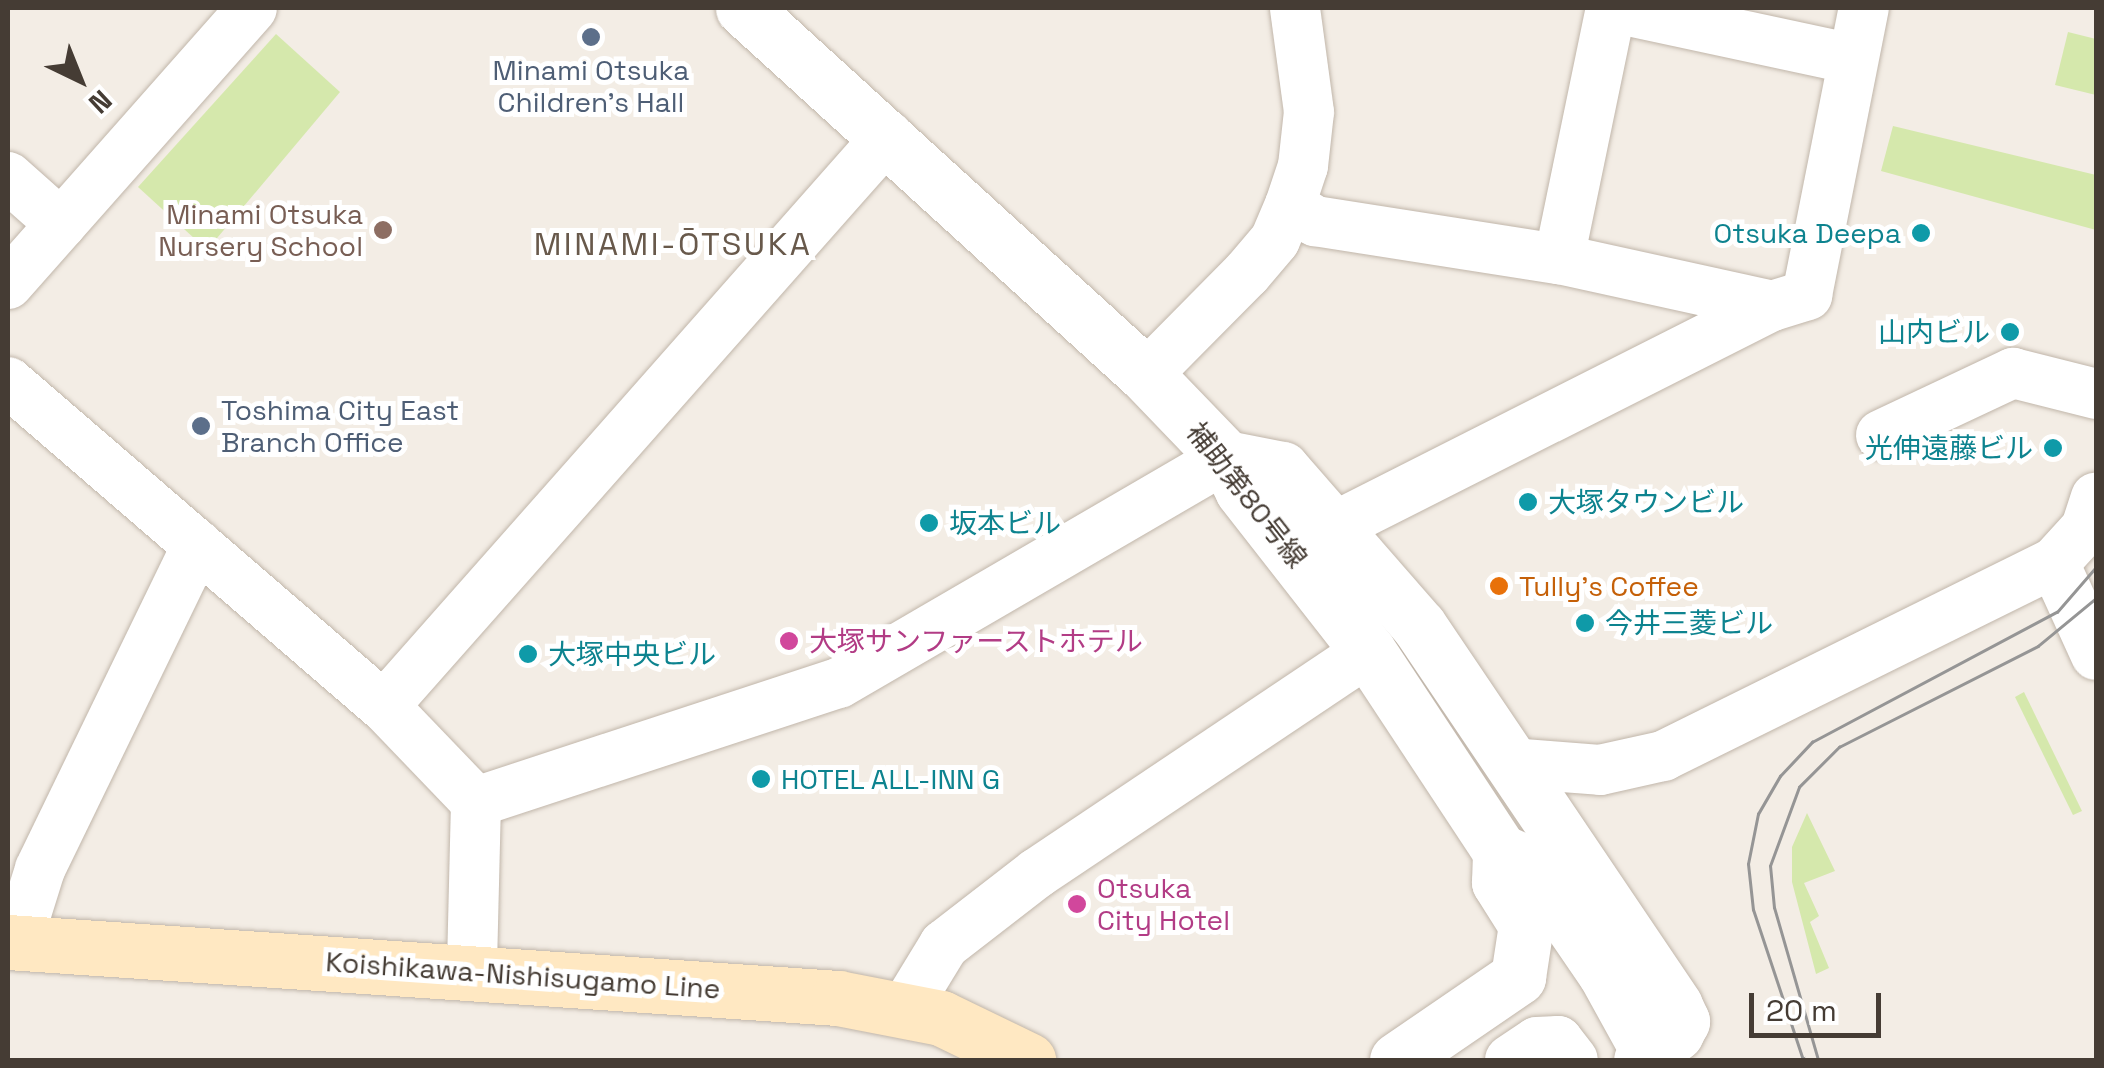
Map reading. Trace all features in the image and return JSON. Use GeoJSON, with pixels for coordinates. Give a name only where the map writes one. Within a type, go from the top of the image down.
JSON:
{"type":"FeatureCollection","features":[{"type":"Feature","properties":{"kind":"main road","name":"Koishikawa-Nishisugamo Line"},"geometry":{"type":"LineString","coordinates":[[12,943],[472,969],[905,1009],[957,1024],[1028,1060]]}},
{"type":"Feature","properties":{"kind":"street"},"geometry":{"type":"LineString","coordinates":[[8,284],[252,8]]}},
{"type":"Feature","properties":{"kind":"street","name":"補助第80号線"},"geometry":{"type":"LineString","coordinates":[[743,8],[1146,374],[1226,458],[1242,490],[1368,650],[1500,852],[1532,865],[1605,973],[1648,1058]]}},
{"type":"Feature","properties":{"kind":"street"},"geometry":{"type":"LineString","coordinates":[[1146,374],[1275,240],[1290,205],[1303,166],[1309,112],[1296,8]]}},
{"type":"Feature","properties":{"kind":"street"},"geometry":{"type":"LineString","coordinates":[[1558,259],[1613,8],[1852,59]]}},
{"type":"Feature","properties":{"kind":"street"},"geometry":{"type":"LineString","coordinates":[[1338,525],[1789,301],[1864,8]]}},
{"type":"Feature","properties":{"kind":"street"},"geometry":{"type":"LineString","coordinates":[[384,706],[888,136]]}},
{"type":"Feature","properties":{"kind":"street"},"geometry":{"type":"LineString","coordinates":[[8,177],[60,224]]}},
{"type":"Feature","properties":{"kind":"street"},"geometry":{"type":"LineString","coordinates":[[1290,205],[1315,221],[1789,301]]}},
{"type":"Feature","properties":{"kind":"street"},"geometry":{"type":"LineString","coordinates":[[1882,435],[2014,373],[2096,394]]}},
{"type":"Feature","properties":{"kind":"street"},"geometry":{"type":"LineString","coordinates":[[8,382],[384,706],[476,802],[472,969]]}},
{"type":"Feature","properties":{"kind":"street"},"geometry":{"type":"LineString","coordinates":[[476,802],[839,684],[1226,458],[1282,469],[1338,525],[1419,626],[1675,1006],[1682,1022],[1676,1033],[1648,1058]]}},
{"type":"Feature","properties":{"kind":"street"},"geometry":{"type":"LineString","coordinates":[[1510,763],[1600,770],[1648,762],[2054,563],[2086,528],[2096,498]]}},
{"type":"Feature","properties":{"kind":"street"},"geometry":{"type":"LineString","coordinates":[[12,943],[24,859],[198,545]]}},
{"type":"Feature","properties":{"kind":"street"},"geometry":{"type":"LineString","coordinates":[[2054,563],[2096,656]]}},
{"type":"Feature","properties":{"kind":"street"},"geometry":{"type":"LineString","coordinates":[[905,1009],[944,945],[1036,873],[1368,650]]}},
{"type":"Feature","properties":{"kind":"street"},"geometry":{"type":"LineString","coordinates":[[1500,852],[1500,882],[1526,925],[1518,977]]}},
{"type":"Feature","properties":{"kind":"street"},"geometry":{"type":"LineString","coordinates":[[1397,1060],[1518,977],[1550,962],[1576,960],[1605,973]]}},
{"type":"Feature","properties":{"kind":"street"},"geometry":{"type":"LineString","coordinates":[[1510,1060],[1537,1042],[1558,1041],[1573,1060]]}},
{"type":"Feature","properties":{"kind":"green space"},"geometry":{"type":"Polygon","coordinates":[[[2068,32],[2096,39],[2096,95],[2055,85],[2068,32]]]}},
{"type":"Feature","properties":{"kind":"green space"},"geometry":{"type":"Polygon","coordinates":[[[276,34],[340,92],[207,250],[138,187],[276,34]]]}},
{"type":"Feature","properties":{"kind":"green space"},"geometry":{"type":"Polygon","coordinates":[[[1893,126],[2096,175],[2096,230],[1881,171],[1893,126]]]}},
{"type":"Feature","properties":{"kind":"green space"},"geometry":{"type":"Polygon","coordinates":[[[2024,692],[2082,811],[2073,815],[2015,697],[2024,692]]]}},
{"type":"Feature","properties":{"kind":"green space"},"geometry":{"type":"Polygon","coordinates":[[[1807,813],[1835,871],[1804,883],[1819,916],[1810,922],[1829,968],[1816,974],[1792,882],[1792,847],[1807,813]]]}},
{"type":"Feature","properties":{"kind":"tram line"},"geometry":{"type":"LineString","coordinates":[[1803,1060],[1753,910],[1748,864],[1758,814],[1780,776],[1812,742],[2057,612],[2096,567]]}},
{"type":"Feature","properties":{"kind":"tram line"},"geometry":{"type":"LineString","coordinates":[[1818,1060],[1774,908],[1770,866],[1799,787],[1839,747],[2038,646],[2096,598]]}},
{"type":"Feature","properties":{"kind":"place","name":"Minami Otsuka Children's Hall"},"geometry":{"type":"Point","coordinates":[591,37]}},
{"type":"Feature","properties":{"kind":"place","name":"Minami Otsuka Nursery School"},"geometry":{"type":"Point","coordinates":[383,230]}},
{"type":"Feature","properties":{"kind":"place","name":"Otsuka Deepa"},"geometry":{"type":"Point","coordinates":[1921,233]}},
{"type":"Feature","properties":{"kind":"place","name":"山内ビル"},"geometry":{"type":"Point","coordinates":[2010,332]}},
{"type":"Feature","properties":{"kind":"place","name":"Toshima City East Branch Office"},"geometry":{"type":"Point","coordinates":[201,426]}},
{"type":"Feature","properties":{"kind":"place","name":"光伸遠藤ビル"},"geometry":{"type":"Point","coordinates":[2053,448]}},
{"type":"Feature","properties":{"kind":"place","name":"大塚タウンビル"},"geometry":{"type":"Point","coordinates":[1528,502]}},
{"type":"Feature","properties":{"kind":"place","name":"坂本ビル"},"geometry":{"type":"Point","coordinates":[929,523]}},
{"type":"Feature","properties":{"kind":"place","name":"Tully's Coffee"},"geometry":{"type":"Point","coordinates":[1499,586]}},
{"type":"Feature","properties":{"kind":"place","name":"今井三菱ビル"},"geometry":{"type":"Point","coordinates":[1585,623]}},
{"type":"Feature","properties":{"kind":"place","name":"大塚サンファーストホテル"},"geometry":{"type":"Point","coordinates":[789,641]}},
{"type":"Feature","properties":{"kind":"place","name":"大塚中央ビル"},"geometry":{"type":"Point","coordinates":[528,654]}},
{"type":"Feature","properties":{"kind":"place","name":"HOTEL ALL-INN G"},"geometry":{"type":"Point","coordinates":[761,779]}},
{"type":"Feature","properties":{"kind":"place","name":"Otsuka City Hotel"},"geometry":{"type":"Point","coordinates":[1077,904]}},
{"type":"Feature","properties":{"kind":"district","name":"MINAMI-ŌTSUKA"},"geometry":{"type":"Point","coordinates":[673,244]}}]}
